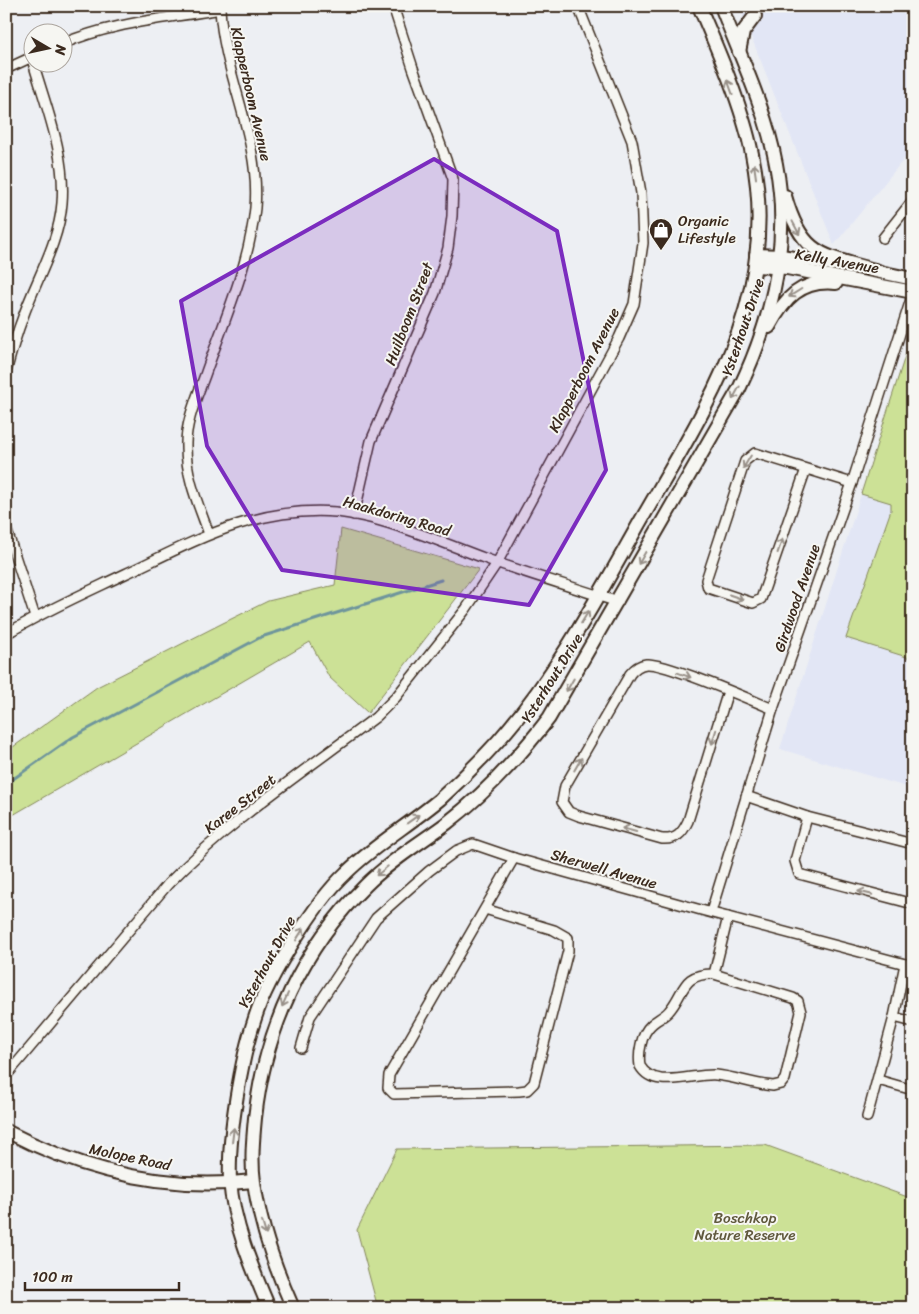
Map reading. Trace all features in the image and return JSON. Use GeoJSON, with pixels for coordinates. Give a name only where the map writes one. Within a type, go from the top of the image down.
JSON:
{"type":"FeatureCollection","features":[{"type":"Feature","properties":{"kind":"main road","name":"Ysterhout Drive"},"geometry":{"type":"LineString","coordinates":[[270,1308],[248,1257],[231,1183],[232,1144],[246,1050],[255,1016],[283,960],[324,897],[342,876],[363,857],[438,801],[471,770],[501,737],[562,656],[598,596],[723,372],[736,342],[748,305],[756,260],[758,195],[752,151],[747,133],[699,6]]}},
{"type":"Feature","properties":{"kind":"main road","name":"Ysterhout Drive"},"geometry":{"type":"LineString","coordinates":[[293,1308],[275,1264],[261,1218],[254,1181],[253,1140],[258,1094],[272,1037],[284,1000],[314,947],[334,920],[367,884],[448,822],[501,776],[522,754],[561,701],[739,389],[756,349],[780,262],[781,200],[771,142],[721,6]]}},
{"type":"Feature","properties":{"kind":"main road"},"geometry":{"type":"LineString","coordinates":[[739,53],[743,32],[755,16]]}},
{"type":"Feature","properties":{"kind":"main road"},"geometry":{"type":"LineString","coordinates":[[776,165],[794,224],[803,240],[822,254],[878,271]]}},
{"type":"Feature","properties":{"kind":"main road","name":"Kelly Avenue"},"geometry":{"type":"LineString","coordinates":[[756,260],[878,271],[913,279]]}},
{"type":"Feature","properties":{"kind":"main road","name":"Kelly Avenue"},"geometry":{"type":"LineString","coordinates":[[780,262],[913,292]]}},
{"type":"Feature","properties":{"kind":"main road"},"geometry":{"type":"LineString","coordinates":[[756,349],[780,306],[804,287],[832,282],[877,285]]}},
{"type":"Feature","properties":{"kind":"main road","name":"Molope Road"},"geometry":{"type":"LineString","coordinates":[[6,1131],[74,1162],[143,1179],[177,1183],[254,1181]]}},
{"type":"Feature","properties":{"kind":"street","name":"Huilboom Street"},"geometry":{"type":"LineString","coordinates":[[354,515],[371,441],[435,293],[448,248],[452,216],[453,179],[412,68],[393,6]]}},
{"type":"Feature","properties":{"kind":"street","name":"Klapperboom Avenue"},"geometry":{"type":"LineString","coordinates":[[497,563],[620,338],[634,304],[643,243],[641,193],[632,141],[578,6]]}},
{"type":"Feature","properties":{"kind":"street","name":"Klapperboom Avenue"},"geometry":{"type":"LineString","coordinates":[[209,534],[190,480],[186,444],[196,402],[242,271],[251,237],[256,185],[250,139],[223,45],[220,8]]}},
{"type":"Feature","properties":{"kind":"street"},"geometry":{"type":"LineString","coordinates":[[72,40],[116,26],[220,8]]}},
{"type":"Feature","properties":{"kind":"street"},"geometry":{"type":"LineString","coordinates":[[6,68],[22,63]]}},
{"type":"Feature","properties":{"kind":"street"},"geometry":{"type":"LineString","coordinates":[[6,372],[22,317],[53,244],[62,204],[62,168],[36,72]]}},
{"type":"Feature","properties":{"kind":"street"},"geometry":{"type":"LineString","coordinates":[[883,238],[913,200]]}},
{"type":"Feature","properties":{"kind":"street","name":"Girdwood Avenue"},"geometry":{"type":"LineString","coordinates":[[711,912],[773,709],[852,482],[913,292]]}},
{"type":"Feature","properties":{"kind":"street"},"geometry":{"type":"LineString","coordinates":[[806,469],[761,599],[753,602],[708,588],[706,580],[745,461],[755,453],[852,482]]}},
{"type":"Feature","properties":{"kind":"street","name":"Haakdoring Road"},"geometry":{"type":"LineString","coordinates":[[6,634],[35,617],[209,534],[261,516],[283,512],[315,511],[354,515],[415,533],[497,563],[618,602]]}},
{"type":"Feature","properties":{"kind":"street"},"geometry":{"type":"LineString","coordinates":[[6,528],[35,617]]}},
{"type":"Feature","properties":{"kind":"street","name":"Karee Street"},"geometry":{"type":"LineString","coordinates":[[6,1076],[162,892],[192,860],[218,837],[376,717],[396,697],[466,608],[497,563]]}},
{"type":"Feature","properties":{"kind":"street"},"geometry":{"type":"LineString","coordinates":[[728,691],[683,832],[670,840],[662,839],[579,816],[565,808],[562,802],[565,786],[630,674],[636,668],[647,664],[656,665],[728,691],[773,709]]}},
{"type":"Feature","properties":{"kind":"street"},"geometry":{"type":"LineString","coordinates":[[746,796],[807,817],[913,844]]}},
{"type":"Feature","properties":{"kind":"street"},"geometry":{"type":"LineString","coordinates":[[807,817],[795,861],[799,874],[913,904]]}},
{"type":"Feature","properties":{"kind":"street","name":"Sherwell Avenue"},"geometry":{"type":"LineString","coordinates":[[300,1048],[310,1017],[376,918],[428,871],[456,851],[473,844],[514,858],[909,965]]}},
{"type":"Feature","properties":{"kind":"street"},"geometry":{"type":"LineString","coordinates":[[485,909],[554,930],[568,938],[568,951],[534,1083],[527,1090],[519,1091],[394,1094],[388,1088],[389,1075],[514,858]]}},
{"type":"Feature","properties":{"kind":"street"},"geometry":{"type":"LineString","coordinates":[[714,974],[728,917]]}},
{"type":"Feature","properties":{"kind":"street"},"geometry":{"type":"LineString","coordinates":[[867,1117],[909,965]]}},
{"type":"Feature","properties":{"kind":"street"},"geometry":{"type":"LineString","coordinates":[[703,974],[714,974],[798,1001],[801,1012],[785,1078],[777,1086],[713,1075],[665,1079],[648,1075],[640,1066],[641,1048],[647,1030],[671,1009],[683,986],[703,974]]}},
{"type":"Feature","properties":{"kind":"street"},"geometry":{"type":"LineString","coordinates":[[894,1017],[913,1022]]}},
{"type":"Feature","properties":{"kind":"street"},"geometry":{"type":"LineString","coordinates":[[878,1080],[913,1090]]}},
{"type":"Feature","properties":{"kind":"highlighted area"},"geometry":{"type":"Polygon","coordinates":[[[434,159],[557,231],[606,470],[529,605],[282,570],[207,446],[181,301],[434,159]]]}},
{"type":"Feature","properties":{"kind":"shaded area"},"geometry":{"type":"Polygon","coordinates":[[[739,6],[913,6],[913,148],[834,245],[739,6]]]}},
{"type":"Feature","properties":{"kind":"shaded area"},"geometry":{"type":"Polygon","coordinates":[[[913,331],[913,789],[780,749],[913,331]]]}},
{"type":"Feature","properties":{"kind":"green space"},"geometry":{"type":"Polygon","coordinates":[[[913,331],[913,659],[846,638],[891,510],[891,503],[861,494],[913,331]]]}},
{"type":"Feature","properties":{"kind":"green space"},"geometry":{"type":"Polygon","coordinates":[[[341,529],[479,569],[368,713],[329,677],[310,642],[6,819],[6,752],[97,687],[223,623],[268,601],[335,585],[341,529]]]}},
{"type":"Feature","properties":{"kind":"green space","name":"Boschkop Nature Reserve"},"geometry":{"type":"Polygon","coordinates":[[[765,1145],[913,1199],[913,1308],[474,1308],[468,1301],[376,1301],[357,1230],[397,1149],[765,1145]]]}},
{"type":"Feature","properties":{"kind":"waterway"},"geometry":{"type":"LineString","coordinates":[[6,784],[73,737],[261,637],[441,580]]}},
{"type":"Feature","properties":{"kind":"place","name":"Organic Lifestyle"},"geometry":{"type":"Point","coordinates":[661,251]}}]}
